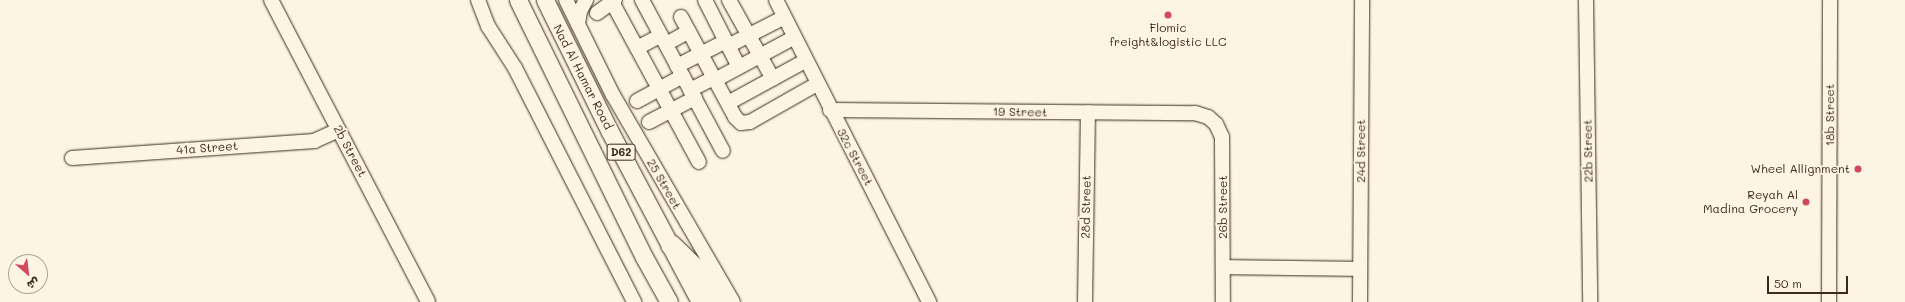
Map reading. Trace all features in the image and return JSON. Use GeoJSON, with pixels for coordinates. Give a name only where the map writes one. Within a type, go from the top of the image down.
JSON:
{"type":"FeatureCollection","features":[{"type":"Feature","properties":{"kind":"highway"},"geometry":{"type":"LineString","coordinates":[[671,245],[696,269],[719,302]]}},
{"type":"Feature","properties":{"kind":"main road","name":"Nad Al Hamar Road"},"geometry":{"type":"LineString","coordinates":[[518,0],[644,257],[669,302]]}},
{"type":"Feature","properties":{"kind":"main road","name":"Nad Al Hamar Road"},"geometry":{"type":"LineString","coordinates":[[545,0],[609,130],[700,302]]}},
{"type":"Feature","properties":{"kind":"main road"},"geometry":{"type":"LineString","coordinates":[[644,257],[659,302]]}},
{"type":"Feature","properties":{"kind":"street","name":"2b Street"},"geometry":{"type":"LineString","coordinates":[[271,0],[428,302]]}},
{"type":"Feature","properties":{"kind":"street"},"geometry":{"type":"LineString","coordinates":[[478,0],[488,26],[515,68],[634,302]]}},
{"type":"Feature","properties":{"kind":"street","name":"25 Street"},"geometry":{"type":"LineString","coordinates":[[566,0],[614,95],[733,302]]}},
{"type":"Feature","properties":{"kind":"street"},"geometry":{"type":"LineString","coordinates":[[578,24],[580,11],[586,0]]}},
{"type":"Feature","properties":{"kind":"street"},"geometry":{"type":"LineString","coordinates":[[642,0],[723,151]]}},
{"type":"Feature","properties":{"kind":"street"},"geometry":{"type":"LineString","coordinates":[[705,0],[740,67]]}},
{"type":"Feature","properties":{"kind":"street"},"geometry":{"type":"LineString","coordinates":[[729,0],[773,79]]}},
{"type":"Feature","properties":{"kind":"street","name":"32c Street"},"geometry":{"type":"LineString","coordinates":[[771,0],[780,10],[830,110],[930,302]]}},
{"type":"Feature","properties":{"kind":"street","name":"24d Street"},"geometry":{"type":"LineString","coordinates":[[1360,302],[1362,0]]}},
{"type":"Feature","properties":{"kind":"street","name":"22b Street"},"geometry":{"type":"LineString","coordinates":[[1586,0],[1590,302]]}},
{"type":"Feature","properties":{"kind":"street","name":"18b Street"},"geometry":{"type":"LineString","coordinates":[[1829,302],[1830,0]]}},
{"type":"Feature","properties":{"kind":"street"},"geometry":{"type":"LineString","coordinates":[[597,13],[613,1],[699,162]]}},
{"type":"Feature","properties":{"kind":"street"},"geometry":{"type":"LineString","coordinates":[[637,101],[659,89],[701,54],[749,35],[780,10]]}},
{"type":"Feature","properties":{"kind":"street"},"geometry":{"type":"LineString","coordinates":[[681,18],[738,121],[745,123],[817,84]]}},
{"type":"Feature","properties":{"kind":"street"},"geometry":{"type":"LineString","coordinates":[[637,48],[689,31]]}},
{"type":"Feature","properties":{"kind":"street"},"geometry":{"type":"LineString","coordinates":[[649,122],[671,111],[714,79],[794,38]]}},
{"type":"Feature","properties":{"kind":"street"},"geometry":{"type":"LineString","coordinates":[[728,103],[806,61]]}},
{"type":"Feature","properties":{"kind":"street","name":"19 Street"},"geometry":{"type":"LineString","coordinates":[[830,110],[1195,113],[1208,117]]}},
{"type":"Feature","properties":{"kind":"street","name":"28d Street"},"geometry":{"type":"LineString","coordinates":[[1085,302],[1088,112]]}},
{"type":"Feature","properties":{"kind":"street","name":"26b Street"},"geometry":{"type":"LineString","coordinates":[[1208,117],[1216,124],[1222,137],[1223,302]]}},
{"type":"Feature","properties":{"kind":"street","name":"41a Street"},"geometry":{"type":"LineString","coordinates":[[72,158],[314,141],[327,137],[339,130]]}},
{"type":"Feature","properties":{"kind":"street"},"geometry":{"type":"LineString","coordinates":[[1223,267],[1360,269]]}},
{"type":"Feature","properties":{"kind":"place","name":"Flomic freight&logistic LLC"},"geometry":{"type":"Point","coordinates":[1168,15]}},
{"type":"Feature","properties":{"kind":"place","name":"Wheel Allignment"},"geometry":{"type":"Point","coordinates":[1858,169]}},
{"type":"Feature","properties":{"kind":"place","name":"Reyah Al Madina Grocery"},"geometry":{"type":"Point","coordinates":[1806,202]}}]}
